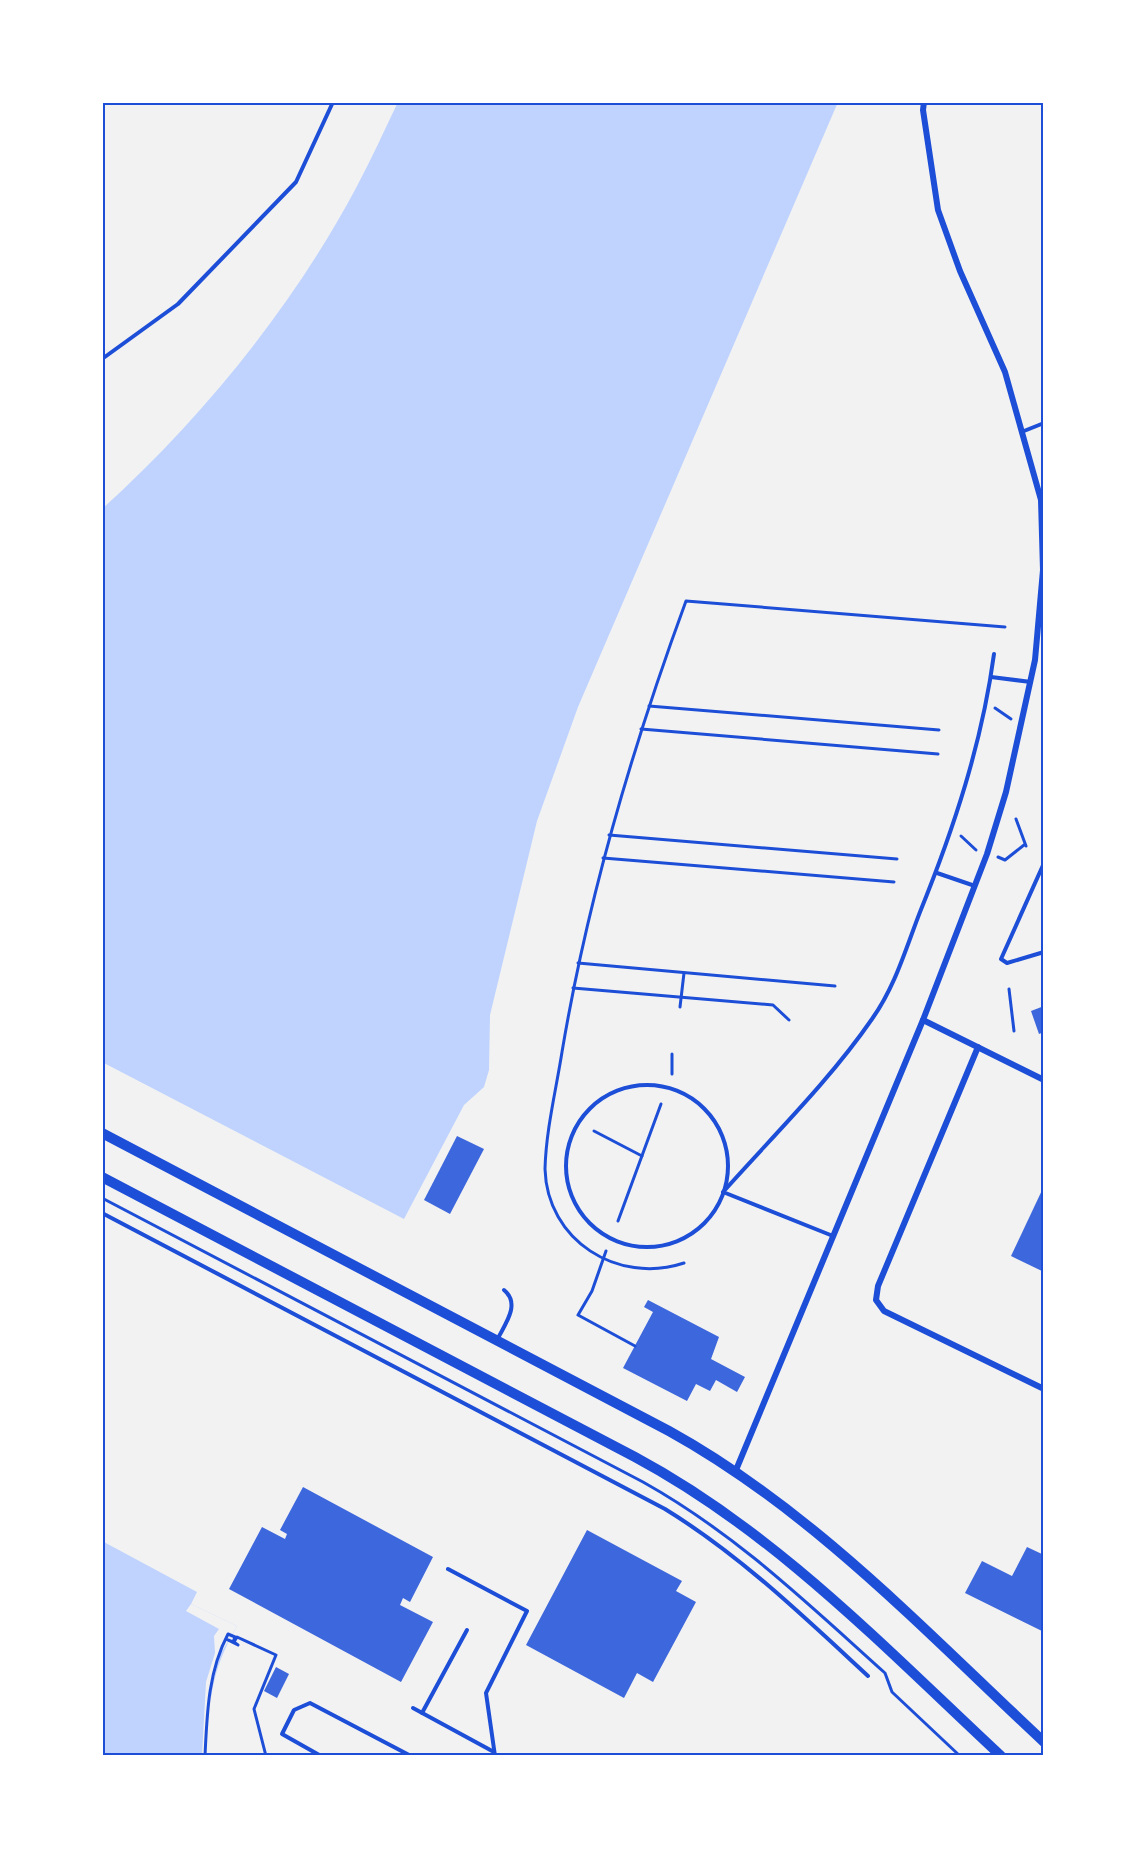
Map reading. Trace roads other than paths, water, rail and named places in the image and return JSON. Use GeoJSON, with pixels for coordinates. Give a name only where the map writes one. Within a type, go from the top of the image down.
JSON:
{"type":"FeatureCollection","features":[{"type":"Feature","properties":{"kind":"main road"},"geometry":{"type":"LineString","coordinates":[[102,1133],[679,1436],[736,1470],[829,1543],[1044,1742]]}},
{"type":"Feature","properties":{"kind":"main road"},"geometry":{"type":"LineString","coordinates":[[102,1177],[635,1456],[702,1495],[790,1561],[1000,1756]]}},
{"type":"Feature","properties":{"kind":"street"},"geometry":{"type":"LineString","coordinates":[[736,1470],[923,1020],[975,886],[1006,792],[1031,682],[1044,570],[1041,500],[1024,431],[1005,372],[960,271],[938,210],[923,110],[924,102]]}},
{"type":"Feature","properties":{"kind":"street"},"geometry":{"type":"LineString","coordinates":[[923,1020],[1044,1080]]}},
{"type":"Feature","properties":{"kind":"street"},"geometry":{"type":"LineString","coordinates":[[978,1047],[878,1286],[876,1300],[884,1311],[1044,1389]]}},
{"type":"Feature","properties":{"kind":"lane"},"geometry":{"type":"LineString","coordinates":[[102,359],[178,304],[296,182],[333,102]]}},
{"type":"Feature","properties":{"kind":"lane"},"geometry":{"type":"LineString","coordinates":[[1024,431],[1044,423]]}},
{"type":"Feature","properties":{"kind":"lane"},"geometry":{"type":"LineString","coordinates":[[723,1192],[728,1173],[726,1147],[717,1123],[700,1103],[678,1090],[653,1084],[627,1086],[604,1096],[584,1113],[571,1135],[565,1157],[566,1180],[573,1202],[586,1221],[604,1236],[625,1245],[648,1247],[671,1244],[693,1233],[710,1217],[723,1192],[853,1046],[888,992],[937,873],[972,766],[994,654]]}},
{"type":"Feature","properties":{"kind":"lane"},"geometry":{"type":"LineString","coordinates":[[991,677],[1031,682]]}},
{"type":"Feature","properties":{"kind":"lane"},"geometry":{"type":"LineString","coordinates":[[1044,863],[1001,959],[1007,963],[1044,952]]}},
{"type":"Feature","properties":{"kind":"lane"},"geometry":{"type":"LineString","coordinates":[[937,873],[975,886]]}},
{"type":"Feature","properties":{"kind":"lane"},"geometry":{"type":"LineString","coordinates":[[723,1192],[833,1236]]}},
{"type":"Feature","properties":{"kind":"lane"},"geometry":{"type":"LineString","coordinates":[[102,1213],[673,1514],[715,1541],[769,1585],[868,1676]]}},
{"type":"Feature","properties":{"kind":"lane"},"geometry":{"type":"LineString","coordinates":[[496,1340],[512,1309],[511,1299],[504,1290]]}},
{"type":"Feature","properties":{"kind":"lane"},"geometry":{"type":"LineString","coordinates":[[448,1569],[527,1611],[486,1693],[494,1754]]}},
{"type":"Feature","properties":{"kind":"lane"},"geometry":{"type":"LineString","coordinates":[[422,1713],[467,1630]]}},
{"type":"Feature","properties":{"kind":"lane"},"geometry":{"type":"LineString","coordinates":[[321,1756],[282,1734],[294,1710],[310,1703],[411,1756]]}},
{"type":"Feature","properties":{"kind":"lane"},"geometry":{"type":"LineString","coordinates":[[413,1708],[494,1754]]}},
{"type":"Feature","properties":{"kind":"water"},"geometry":{"type":"Polygon","coordinates":[[[398,102],[838,102],[578,707],[537,821],[490,1015],[489,1070],[484,1087],[464,1105],[404,1219],[102,1062],[102,509],[175,437],[209,399],[274,318],[331,233],[362,177],[398,102]]]}},
{"type":"Feature","properties":{"kind":"water"},"geometry":{"type":"Polygon","coordinates":[[[102,1541],[197,1592],[191,1604],[237,1626],[216,1673],[210,1704],[210,1756],[102,1756],[102,1541]]]}}]}
